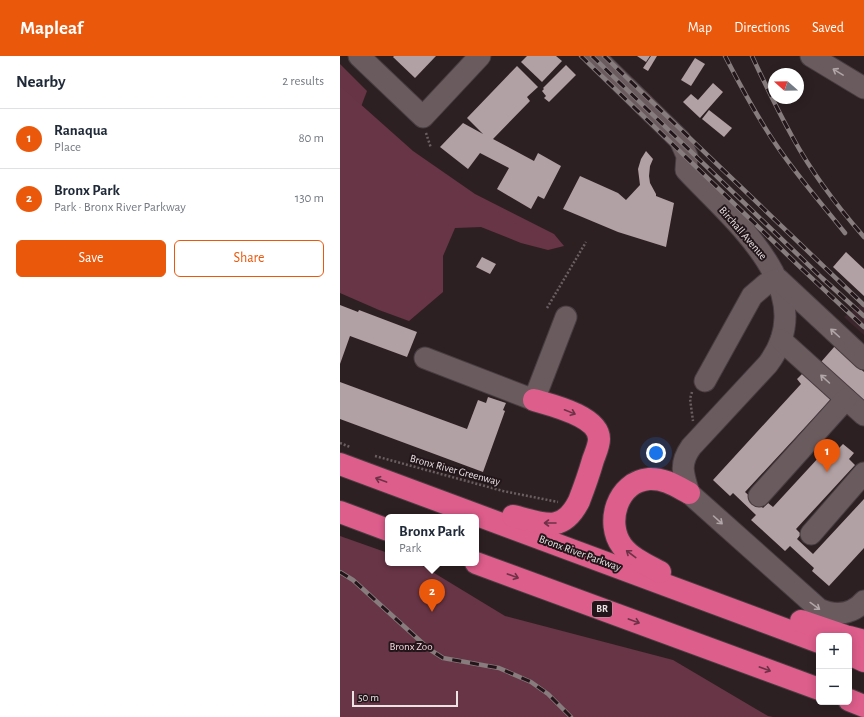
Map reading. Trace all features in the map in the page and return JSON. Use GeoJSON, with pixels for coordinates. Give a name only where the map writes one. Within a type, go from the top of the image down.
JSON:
{"type":"FeatureCollection","features":[{"type":"Feature","properties":{"kind":"highway"},"geometry":{"type":"LineString","coordinates":[[418,493],[545,524],[553,524],[566,519],[575,509],[579,501],[598,445],[599,436],[591,424],[580,416],[534,400]]}},
{"type":"Feature","properties":{"kind":"highway","name":"Bronx River Parkway"},"geometry":{"type":"LineString","coordinates":[[347,457],[418,493],[474,514]]}},
{"type":"Feature","properties":{"kind":"highway"},"geometry":{"type":"LineString","coordinates":[[689,494],[668,482],[661,480],[647,479],[634,484],[619,500],[614,514],[614,530],[623,547],[634,557],[713,603]]}},
{"type":"Feature","properties":{"kind":"highway"},"geometry":{"type":"LineString","coordinates":[[340,512],[385,529]]}},
{"type":"Feature","properties":{"kind":"highway","name":"Bronx River Parkway"},"geometry":{"type":"LineString","coordinates":[[479,516],[816,641]]}},
{"type":"Feature","properties":{"kind":"highway","name":"BR"},"geometry":{"type":"LineString","coordinates":[[479,564],[816,688]]}},
{"type":"Feature","properties":{"kind":"highway"},"geometry":{"type":"LineString","coordinates":[[737,612],[804,621],[837,633]]}},
{"type":"Feature","properties":{"kind":"highway"},"geometry":{"type":"LineString","coordinates":[[852,638],[864,641]]}},
{"type":"Feature","properties":{"kind":"highway"},"geometry":{"type":"LineString","coordinates":[[852,655],[864,661]]}},
{"type":"Feature","properties":{"kind":"highway"},"geometry":{"type":"LineString","coordinates":[[852,701],[864,706]]}},
{"type":"Feature","properties":{"kind":"street"},"geometry":{"type":"LineString","coordinates":[[359,56],[422,117],[480,56]]}},
{"type":"Feature","properties":{"kind":"street","name":"Birchall Avenue"},"geometry":{"type":"LineString","coordinates":[[594,56],[680,140],[687,156],[686,170],[754,243],[778,279],[781,288],[785,315],[781,340],[774,356],[691,447],[685,456],[683,470],[689,494]]}},
{"type":"Feature","properties":{"kind":"street"},"geometry":{"type":"LineString","coordinates":[[811,56],[864,88]]}},
{"type":"Feature","properties":{"kind":"street"},"geometry":{"type":"LineString","coordinates":[[700,384],[752,296],[766,284],[778,279],[864,359]]}},
{"type":"Feature","properties":{"kind":"street"},"geometry":{"type":"LineString","coordinates":[[425,358],[534,400],[557,313]]}},
{"type":"Feature","properties":{"kind":"street"},"geometry":{"type":"LineString","coordinates":[[781,340],[864,415]]}},
{"type":"Feature","properties":{"kind":"street"},"geometry":{"type":"LineString","coordinates":[[759,496],[846,399]]}},
{"type":"Feature","properties":{"kind":"street"},"geometry":{"type":"LineString","coordinates":[[811,534],[864,473]]}},
{"type":"Feature","properties":{"kind":"street"},"geometry":{"type":"LineString","coordinates":[[689,494],[818,609],[830,613],[845,613],[860,606],[864,601]]}},
{"type":"Feature","properties":{"kind":"path"},"geometry":{"type":"LineString","coordinates":[[557,313],[586,242]]}},
{"type":"Feature","properties":{"kind":"path"},"geometry":{"type":"LineString","coordinates":[[694,424],[690,399],[700,384]]}},
{"type":"Feature","properties":{"kind":"path"},"geometry":{"type":"LineString","coordinates":[[340,443],[347,457]]}},
{"type":"Feature","properties":{"kind":"path","name":"Bronx River Greenway"},"geometry":{"type":"LineString","coordinates":[[373,456],[503,491],[562,502]]}},
{"type":"Feature","properties":{"kind":"shaded area"},"geometry":{"type":"Polygon","coordinates":[[[340,64],[367,91],[340,162],[340,64]]]}},
{"type":"Feature","properties":{"kind":"shaded area"},"geometry":{"type":"Polygon","coordinates":[[[864,302],[864,335],[844,317],[864,302]]]}},
{"type":"Feature","properties":{"kind":"green space"},"geometry":{"type":"Polygon","coordinates":[[[340,86],[413,151],[475,194],[554,234],[564,246],[548,250],[521,243],[481,227],[455,228],[443,256],[443,292],[409,321],[340,293],[340,86]]]}},
{"type":"Feature","properties":{"kind":"green space","name":"Bronx Zoo"},"geometry":{"type":"Polygon","coordinates":[[[340,536],[385,552],[385,566],[423,566],[505,616],[673,660],[768,716],[773,717],[340,717],[340,536]]]}},
{"type":"Feature","properties":{"kind":"building"},"geometry":{"type":"Polygon","coordinates":[[[436,56],[415,78],[393,57],[436,56]]]}},
{"type":"Feature","properties":{"kind":"building"},"geometry":{"type":"Polygon","coordinates":[[[527,56],[556,56],[562,61],[542,82],[521,62],[527,56]]]}},
{"type":"Feature","properties":{"kind":"building"},"geometry":{"type":"Polygon","coordinates":[[[637,56],[650,56],[646,62],[637,56]]]}},
{"type":"Feature","properties":{"kind":"building"},"geometry":{"type":"Polygon","coordinates":[[[651,56],[657,56],[648,71],[643,68],[651,56]]]}},
{"type":"Feature","properties":{"kind":"building"},"geometry":{"type":"Polygon","coordinates":[[[695,58],[705,64],[691,86],[681,80],[695,58]]]}},
{"type":"Feature","properties":{"kind":"building"},"geometry":{"type":"Polygon","coordinates":[[[566,65],[576,75],[549,102],[544,98],[546,96],[542,91],[544,89],[543,88],[566,65]]]}},
{"type":"Feature","properties":{"kind":"building"},"geometry":{"type":"Polygon","coordinates":[[[517,66],[538,87],[527,97],[530,101],[493,139],[534,161],[538,153],[561,166],[544,199],[538,196],[531,209],[497,189],[509,168],[480,153],[468,169],[440,147],[463,123],[483,134],[467,118],[517,66]]]}},
{"type":"Feature","properties":{"kind":"building"},"geometry":{"type":"Polygon","coordinates":[[[713,83],[723,92],[700,118],[683,102],[691,94],[698,100],[713,83]]]}},
{"type":"Feature","properties":{"kind":"building"},"geometry":{"type":"Polygon","coordinates":[[[709,110],[732,128],[724,137],[702,119],[709,110]]]}},
{"type":"Feature","properties":{"kind":"building"},"geometry":{"type":"Polygon","coordinates":[[[646,151],[653,159],[650,166],[649,176],[650,183],[656,196],[674,203],[666,247],[618,232],[563,209],[580,176],[618,193],[626,200],[640,185],[638,169],[641,159],[646,151]]]}},
{"type":"Feature","properties":{"kind":"building"},"geometry":{"type":"Polygon","coordinates":[[[846,252],[864,269],[864,296],[833,267],[846,252]]]}},
{"type":"Feature","properties":{"kind":"building"},"geometry":{"type":"Polygon","coordinates":[[[482,257],[496,264],[490,274],[476,267],[482,257]]]}},
{"type":"Feature","properties":{"kind":"building"},"geometry":{"type":"Polygon","coordinates":[[[340,305],[358,312],[359,310],[417,332],[407,357],[350,336],[340,364],[340,305]]]}},
{"type":"Feature","properties":{"kind":"building"},"geometry":{"type":"Polygon","coordinates":[[[835,346],[864,372],[864,401],[821,362],[835,346]]]}},
{"type":"Feature","properties":{"kind":"building"},"geometry":{"type":"Polygon","coordinates":[[[806,370],[834,396],[745,492],[763,508],[768,503],[773,507],[832,443],[838,449],[843,444],[854,453],[849,459],[855,465],[796,529],[801,534],[797,539],[813,554],[864,499],[864,548],[829,586],[812,571],[814,568],[790,546],[785,551],[751,520],[756,515],[733,493],[730,496],[713,480],[801,384],[797,379],[806,370]]]}},
{"type":"Feature","properties":{"kind":"building"},"geometry":{"type":"Polygon","coordinates":[[[340,382],[467,429],[478,400],[486,403],[488,397],[506,403],[503,410],[505,411],[483,472],[340,419],[340,382]]]}},
{"type":"Feature","properties":{"kind":"railway"},"geometry":{"type":"LineString","coordinates":[[581,56],[864,327]]}},
{"type":"Feature","properties":{"kind":"railway"},"geometry":{"type":"LineString","coordinates":[[592,56],[822,278],[864,316]]}},
{"type":"Feature","properties":{"kind":"railway"},"geometry":{"type":"LineString","coordinates":[[604,56],[864,305]]}},
{"type":"Feature","properties":{"kind":"railway"},"geometry":{"type":"LineString","coordinates":[[725,56],[750,102],[777,146],[802,180],[845,233]]}},
{"type":"Feature","properties":{"kind":"railway"},"geometry":{"type":"LineString","coordinates":[[752,56],[782,118],[808,164],[844,213],[864,237]]}},
{"type":"Feature","properties":{"kind":"railway"},"geometry":{"type":"LineString","coordinates":[[340,572],[353,580],[429,649],[443,658],[499,668],[531,682],[548,694],[571,717]]}},
{"type":"Feature","properties":{"kind":"place","name":"Ranaqua"},"geometry":{"type":"Point","coordinates":[827,472]}},
{"type":"Feature","properties":{"kind":"place","name":"Bronx Park"},"geometry":{"type":"Point","coordinates":[432,612]}}]}
